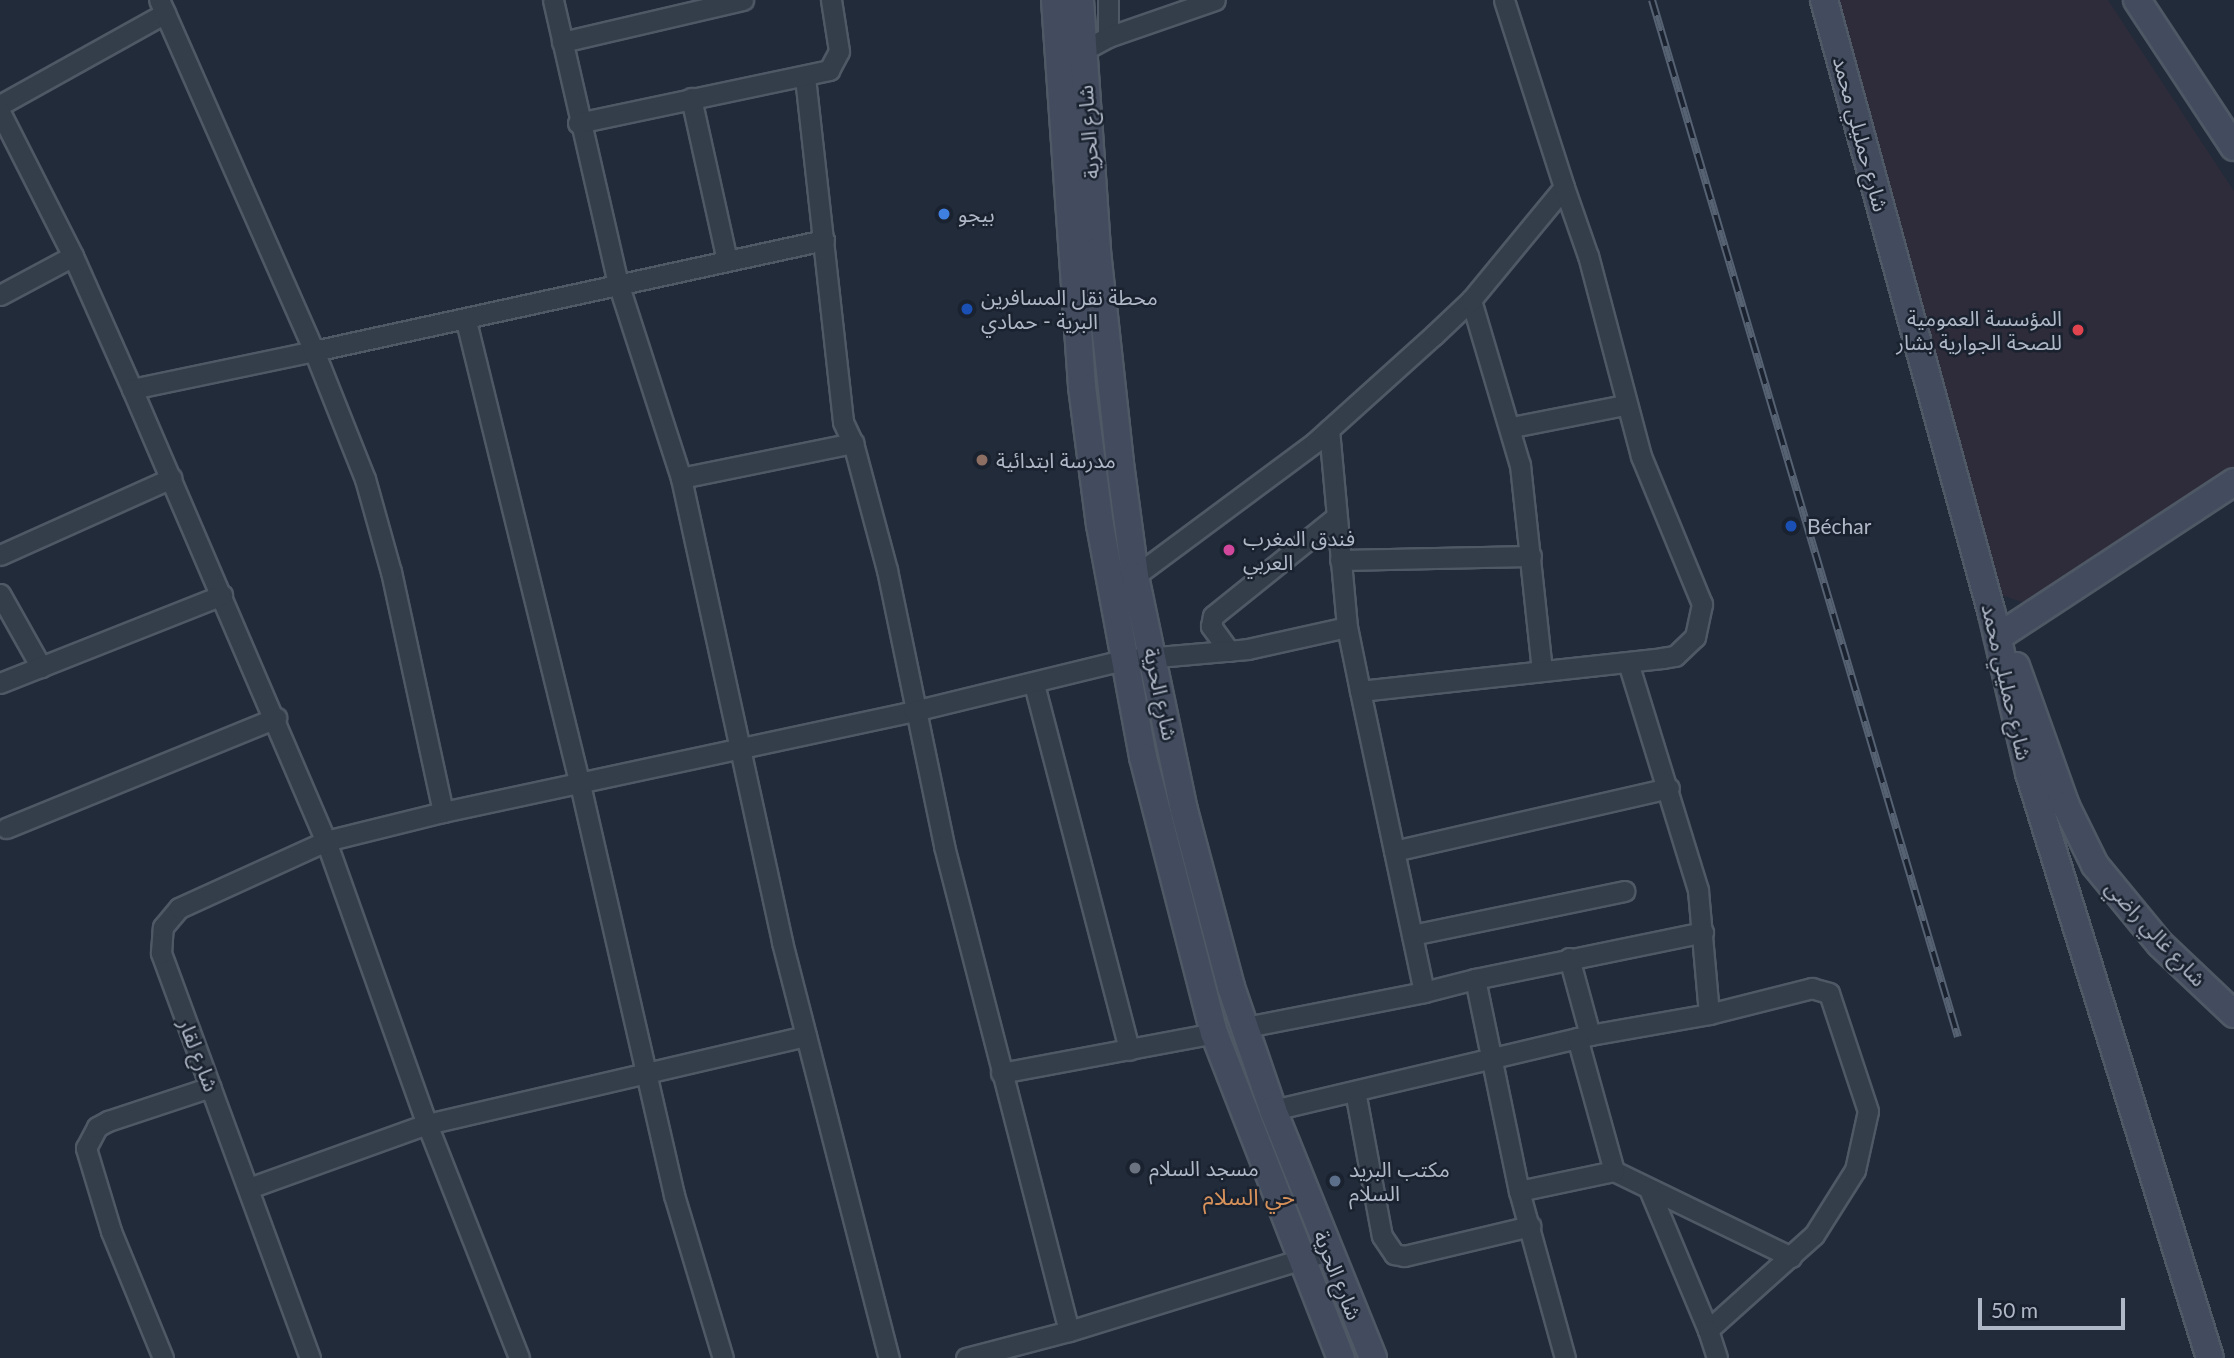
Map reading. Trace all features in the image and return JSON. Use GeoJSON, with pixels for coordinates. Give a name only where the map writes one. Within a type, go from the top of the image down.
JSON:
{"type":"FeatureCollection","features":[{"type":"Feature","properties":{"kind":"main road","name":"شارع الحرية"},"geometry":{"type":"LineString","coordinates":[[1055,0],[1082,387],[1123,660],[1165,848],[1214,1033],[1341,1358]]}},
{"type":"Feature","properties":{"kind":"main road","name":"شارع الحرية"},"geometry":{"type":"LineString","coordinates":[[1080,0],[1097,251],[1135,576],[1184,810],[1246,1027],[1273,1110],[1373,1358]]}},
{"type":"Feature","properties":{"kind":"main road","name":"شارع حمليلي محمد"},"geometry":{"type":"LineString","coordinates":[[1824,0],[1999,649],[2029,773],[2210,1358]]}},
{"type":"Feature","properties":{"kind":"main road"},"geometry":{"type":"LineString","coordinates":[[2137,0],[2234,146]]}},
{"type":"Feature","properties":{"kind":"main road"},"geometry":{"type":"LineString","coordinates":[[1999,649],[2234,482]]}},
{"type":"Feature","properties":{"kind":"main road","name":"شارع غالي راضي"},"geometry":{"type":"LineString","coordinates":[[1999,649],[2021,672],[2057,783],[2095,865],[2160,944],[2234,1014]]}},
{"type":"Feature","properties":{"kind":"street"},"geometry":{"type":"LineString","coordinates":[[553,0],[579,123],[618,283],[681,478],[806,1035],[889,1358]]}},
{"type":"Feature","properties":{"kind":"street"},"geometry":{"type":"LineString","coordinates":[[562,42],[704,5],[743,0]]}},
{"type":"Feature","properties":{"kind":"street"},"geometry":{"type":"LineString","coordinates":[[579,123],[691,98],[805,77],[829,69],[837,60],[831,0]]}},
{"type":"Feature","properties":{"kind":"street"},"geometry":{"type":"LineString","coordinates":[[1108,0],[1108,37]]}},
{"type":"Feature","properties":{"kind":"street"},"geometry":{"type":"LineString","coordinates":[[1082,51],[1108,37],[1215,0]]}},
{"type":"Feature","properties":{"kind":"street"},"geometry":{"type":"LineString","coordinates":[[1360,691],[1675,656],[1686,647],[1701,621],[1702,604],[1624,405],[1588,256],[1504,0]]}},
{"type":"Feature","properties":{"kind":"street"},"geometry":{"type":"LineString","coordinates":[[0,104],[162,6],[339,405],[369,492],[443,812]]}},
{"type":"Feature","properties":{"kind":"street"},"geometry":{"type":"LineString","coordinates":[[805,77],[824,240],[836,380],[843,422],[853,443],[887,570],[914,711],[1002,1073],[1069,1331]]}},
{"type":"Feature","properties":{"kind":"street"},"geometry":{"type":"LineString","coordinates":[[691,98],[727,260]]}},
{"type":"Feature","properties":{"kind":"street"},"geometry":{"type":"LineString","coordinates":[[0,112],[73,256],[276,718],[326,841],[427,1124],[519,1358]]}},
{"type":"Feature","properties":{"kind":"street"},"geometry":{"type":"LineString","coordinates":[[1135,576],[1196,534],[1329,430],[1471,300],[1564,187]]}},
{"type":"Feature","properties":{"kind":"street"},"geometry":{"type":"LineString","coordinates":[[132,389],[466,321],[618,283],[824,240]]}},
{"type":"Feature","properties":{"kind":"street"},"geometry":{"type":"LineString","coordinates":[[0,295],[73,256]]}},
{"type":"Feature","properties":{"kind":"street"},"geometry":{"type":"LineString","coordinates":[[1471,300],[1511,427],[1531,556],[1542,670]]}},
{"type":"Feature","properties":{"kind":"street"},"geometry":{"type":"LineString","coordinates":[[466,321],[579,780],[674,1195],[723,1358]]}},
{"type":"Feature","properties":{"kind":"street"},"geometry":{"type":"LineString","coordinates":[[1511,427],[1624,405]]}},
{"type":"Feature","properties":{"kind":"street"},"geometry":{"type":"LineString","coordinates":[[1329,430],[1347,627],[1424,992]]}},
{"type":"Feature","properties":{"kind":"street"},"geometry":{"type":"LineString","coordinates":[[681,478],[853,443]]}},
{"type":"Feature","properties":{"kind":"street"},"geometry":{"type":"LineString","coordinates":[[0,555],[171,478]]}},
{"type":"Feature","properties":{"kind":"street"},"geometry":{"type":"LineString","coordinates":[[1229,651],[1212,626],[1213,616],[1335,518]]}},
{"type":"Feature","properties":{"kind":"street"},"geometry":{"type":"LineString","coordinates":[[1340,560],[1531,556]]}},
{"type":"Feature","properties":{"kind":"street"},"geometry":{"type":"LineString","coordinates":[[0,594],[41,667]]}},
{"type":"Feature","properties":{"kind":"street"},"geometry":{"type":"LineString","coordinates":[[0,683],[222,596]]}},
{"type":"Feature","properties":{"kind":"street","name":"شارع لقار"},"geometry":{"type":"LineString","coordinates":[[310,1358],[161,953],[163,927],[179,908],[326,841],[443,812],[579,780],[914,711],[1034,684],[1123,660],[1229,651],[1347,627]]}},
{"type":"Feature","properties":{"kind":"street"},"geometry":{"type":"LineString","coordinates":[[1628,663],[1669,788],[1698,890],[1709,1014]]}},
{"type":"Feature","properties":{"kind":"street"},"geometry":{"type":"LineString","coordinates":[[1034,684],[1129,1050]]}},
{"type":"Feature","properties":{"kind":"street"},"geometry":{"type":"LineString","coordinates":[[6,828],[276,718]]}},
{"type":"Feature","properties":{"kind":"street"},"geometry":{"type":"LineString","coordinates":[[1394,851],[1669,788]]}},
{"type":"Feature","properties":{"kind":"street"},"geometry":{"type":"LineString","coordinates":[[1412,935],[1625,891]]}},
{"type":"Feature","properties":{"kind":"street"},"geometry":{"type":"LineString","coordinates":[[1246,1027],[1703,932]]}},
{"type":"Feature","properties":{"kind":"street"},"geometry":{"type":"LineString","coordinates":[[1569,958],[1583,1036],[1614,1171]]}},
{"type":"Feature","properties":{"kind":"street"},"geometry":{"type":"LineString","coordinates":[[1475,979],[1489,1058],[1519,1191],[1565,1358]]}},
{"type":"Feature","properties":{"kind":"street"},"geometry":{"type":"LineString","coordinates":[[1273,1110],[1583,1036],[1709,1014],[1818,987],[1829,993],[1852,1054],[1868,1111],[1855,1170],[1814,1235],[1708,1330]]}},
{"type":"Feature","properties":{"kind":"street"},"geometry":{"type":"LineString","coordinates":[[1002,1073],[1214,1033]]}},
{"type":"Feature","properties":{"kind":"street"},"geometry":{"type":"LineString","coordinates":[[249,1188],[427,1124],[806,1035]]}},
{"type":"Feature","properties":{"kind":"street"},"geometry":{"type":"LineString","coordinates":[[163,1358],[111,1231],[86,1148],[97,1127],[108,1121],[211,1087]]}},
{"type":"Feature","properties":{"kind":"street"},"geometry":{"type":"LineString","coordinates":[[1355,1091],[1380,1227],[1384,1243],[1394,1254],[1405,1256],[1530,1226]]}},
{"type":"Feature","properties":{"kind":"street"},"geometry":{"type":"LineString","coordinates":[[1519,1191],[1614,1171],[1791,1256]]}},
{"type":"Feature","properties":{"kind":"street"},"geometry":{"type":"LineString","coordinates":[[1649,1189],[1708,1330],[1717,1358]]}},
{"type":"Feature","properties":{"kind":"street"},"geometry":{"type":"LineString","coordinates":[[966,1358],[989,1355],[1300,1257],[1328,1251]]}},
{"type":"Feature","properties":{"kind":"shaded area","name":"المؤسسة العمومية للصحة الجوارية بشار"},"geometry":{"type":"Polygon","coordinates":[[[1831,0],[2108,0],[2234,191],[2234,468],[2028,604],[2001,595],[1831,0]]]}},
{"type":"Feature","properties":{"kind":"railway"},"geometry":{"type":"LineString","coordinates":[[1652,0],[1958,1037]]}},
{"type":"Feature","properties":{"kind":"place","name":"بيجو"},"geometry":{"type":"Point","coordinates":[944,214]}},
{"type":"Feature","properties":{"kind":"place","name":"محطة نقل المسافرين البرية - حمادي"},"geometry":{"type":"Point","coordinates":[967,309]}},
{"type":"Feature","properties":{"kind":"place","name":"المؤسسة العمومية للصحة الجوارية بشار"},"geometry":{"type":"Point","coordinates":[2078,330]}},
{"type":"Feature","properties":{"kind":"place","name":"مدرسة ابتدائية"},"geometry":{"type":"Point","coordinates":[982,460]}},
{"type":"Feature","properties":{"kind":"place","name":"Béchar"},"geometry":{"type":"Point","coordinates":[1791,526]}},
{"type":"Feature","properties":{"kind":"place","name":"فندق المغرب العربي"},"geometry":{"type":"Point","coordinates":[1229,550]}},
{"type":"Feature","properties":{"kind":"place","name":"مسجد السلام"},"geometry":{"type":"Point","coordinates":[1135,1168]}},
{"type":"Feature","properties":{"kind":"place","name":"مكتب البريد السلام"},"geometry":{"type":"Point","coordinates":[1335,1181]}},
{"type":"Feature","properties":{"kind":"district","name":"حي السلام"},"geometry":{"type":"Point","coordinates":[1249,1196]}}]}
